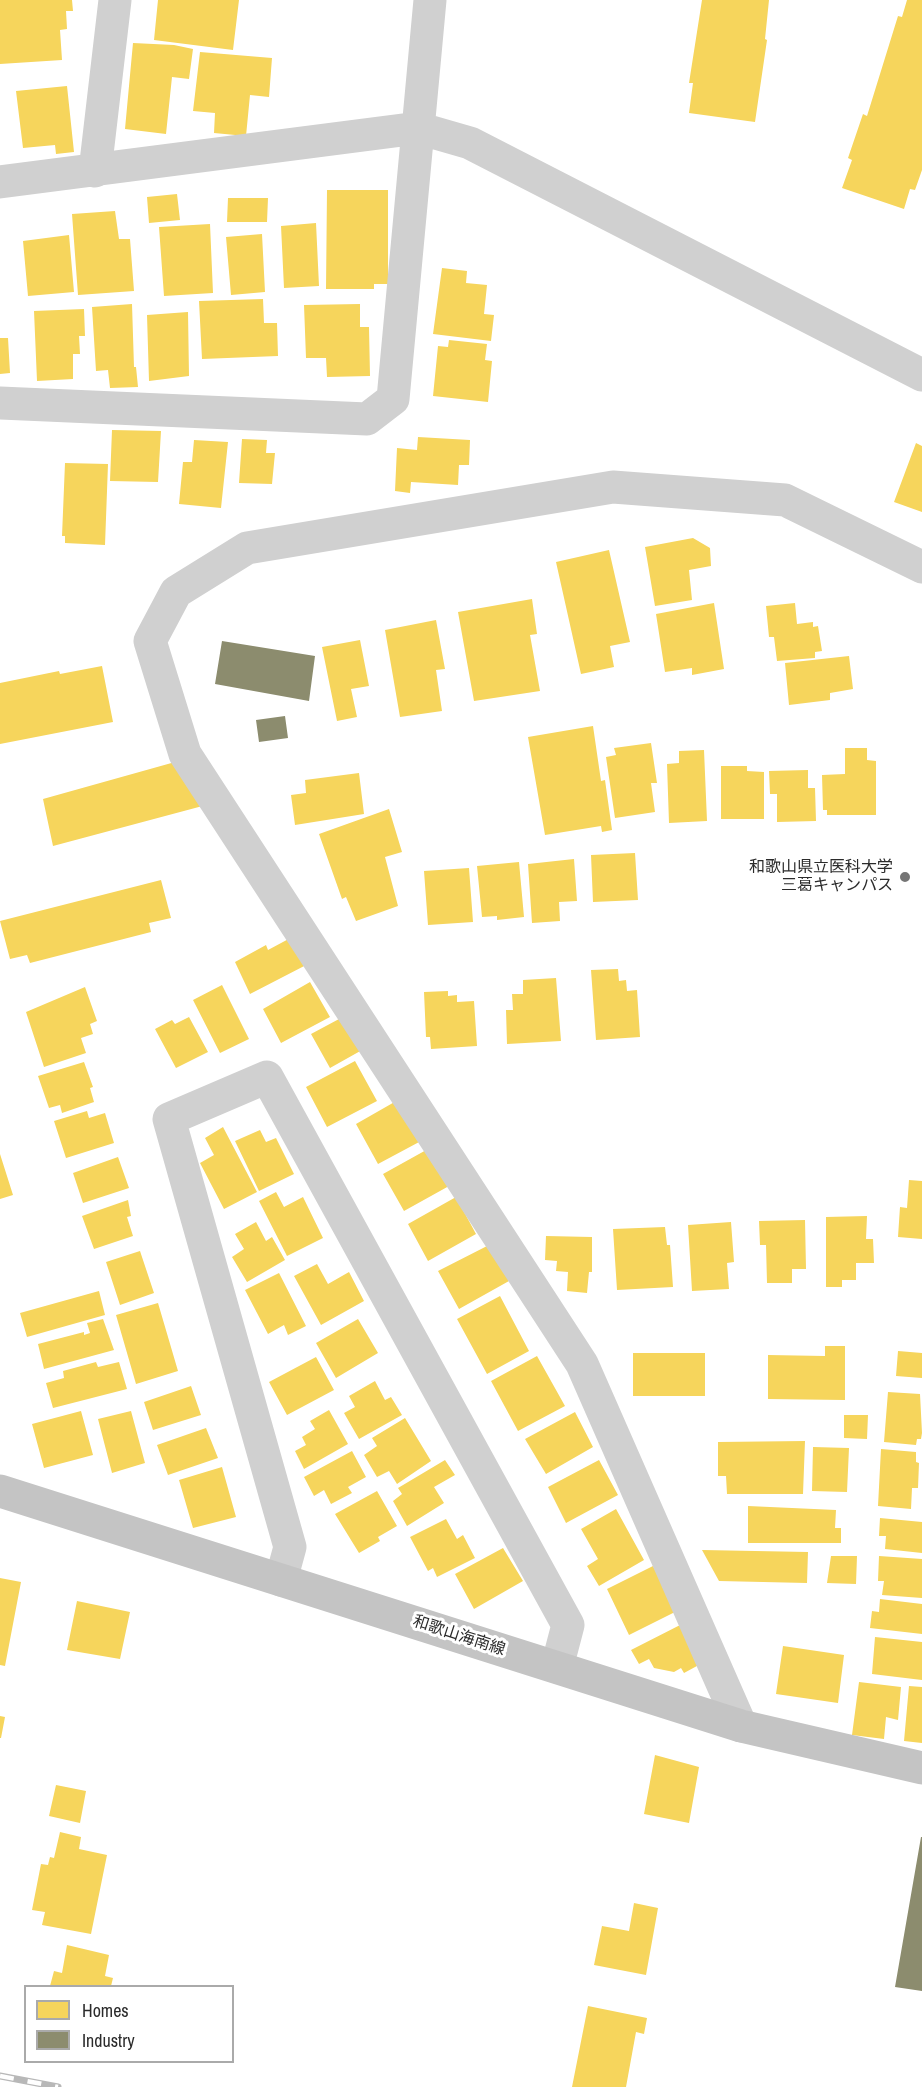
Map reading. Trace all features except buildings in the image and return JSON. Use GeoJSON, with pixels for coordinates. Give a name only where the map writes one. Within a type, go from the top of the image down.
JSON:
{"type":"FeatureCollection","features":[{"type":"Feature","properties":{"kind":"main road","name":"和歌山海南線"},"geometry":{"type":"LineString","coordinates":[[0,1491],[741,1726],[922,1768]]}},
{"type":"Feature","properties":{"kind":"street"},"geometry":{"type":"LineString","coordinates":[[95,171],[114,0]]}},
{"type":"Feature","properties":{"kind":"street"},"geometry":{"type":"LineString","coordinates":[[0,403],[367,420],[393,399],[430,0]]}},
{"type":"Feature","properties":{"kind":"street"},"geometry":{"type":"LineString","coordinates":[[0,182],[418,128],[470,142],[922,375]]}},
{"type":"Feature","properties":{"kind":"street"},"geometry":{"type":"LineString","coordinates":[[741,1726],[582,1364],[185,754],[150,641],[176,592],[247,548],[614,487],[785,500],[922,567]]}},
{"type":"Feature","properties":{"kind":"street"},"geometry":{"type":"LineString","coordinates":[[281,1580],[290,1547],[169,1119],[267,1077],[568,1625],[557,1667]]}},
{"type":"Feature","properties":{"kind":"railway"},"geometry":{"type":"LineString","coordinates":[[0,2076],[58,2087]]}},
{"type":"Feature","properties":{"kind":"place","name":"和歌山県立医科大学 三葛キャンパス"},"geometry":{"type":"Point","coordinates":[905,877]}}]}
